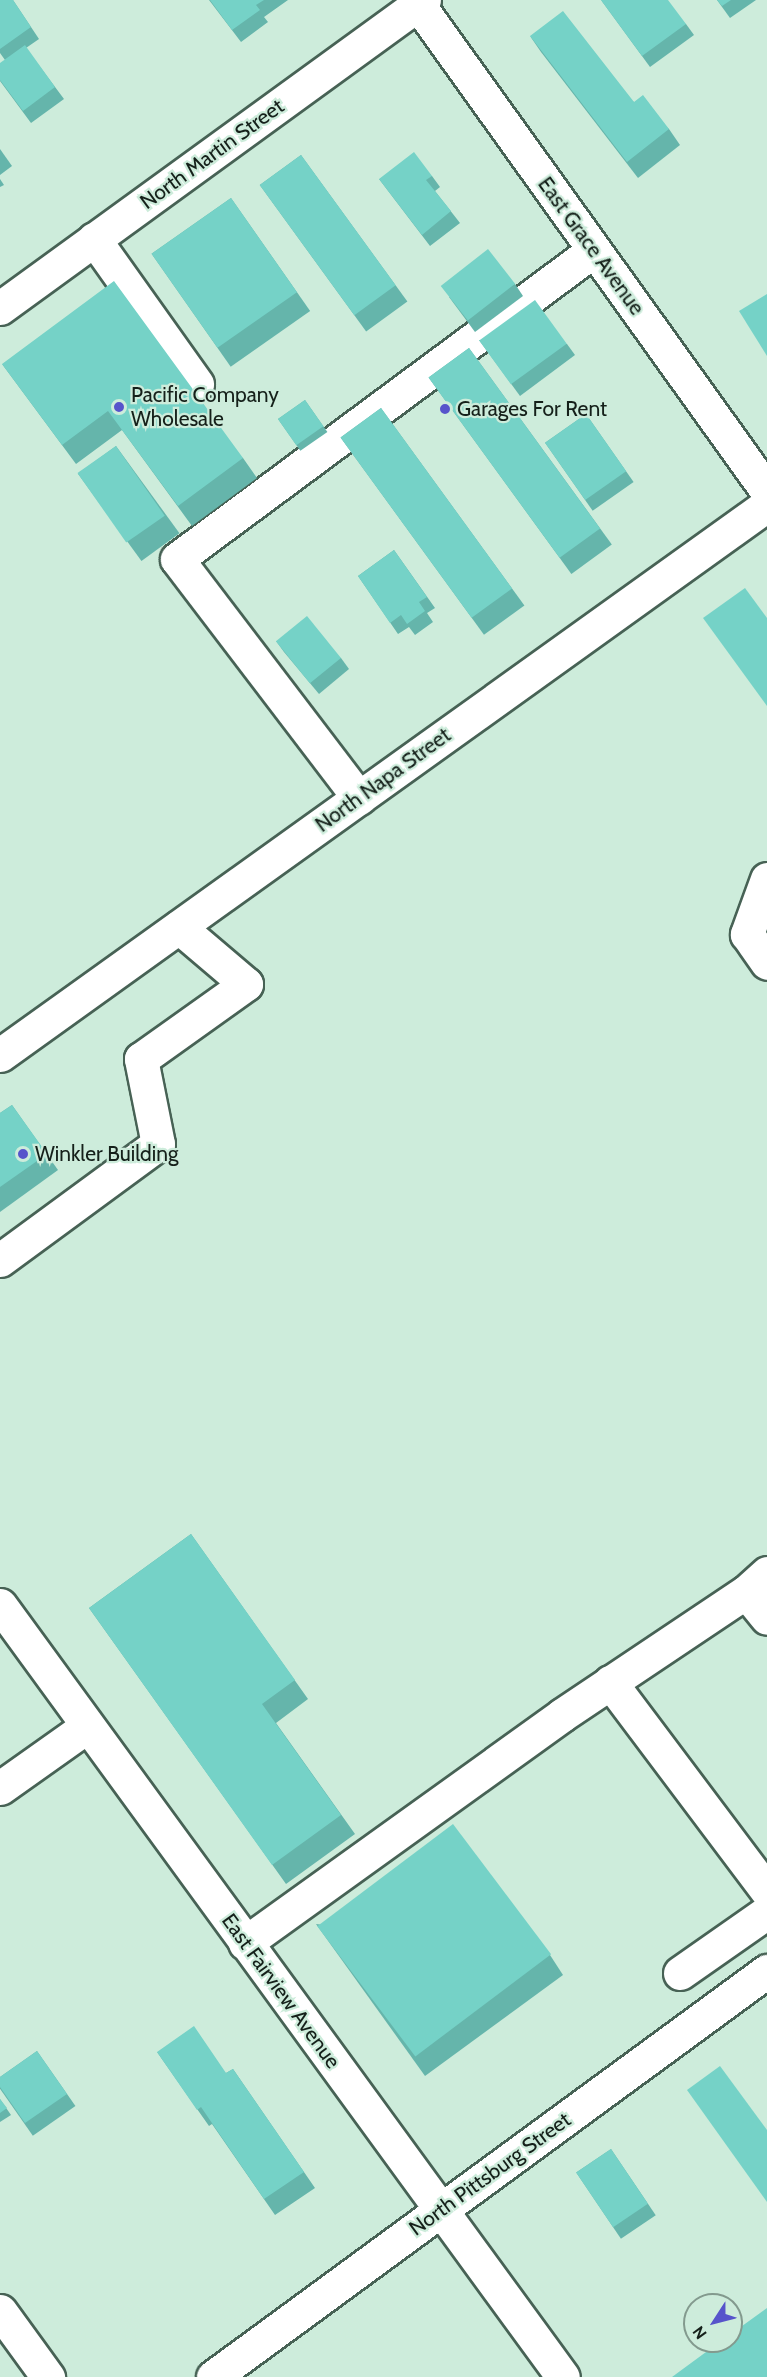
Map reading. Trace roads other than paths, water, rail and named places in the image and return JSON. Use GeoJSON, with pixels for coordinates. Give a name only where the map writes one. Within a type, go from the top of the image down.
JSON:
{"type":"FeatureCollection","features":[{"type":"Feature","properties":{"kind":"street","name":"North Martin Street"},"geometry":{"type":"LineString","coordinates":[[1,306],[419,1]]}},
{"type":"Feature","properties":{"kind":"street","name":"East Grace Avenue"},"geometry":{"type":"LineString","coordinates":[[419,1],[767,491]]}},
{"type":"Feature","properties":{"kind":"street"},"geometry":{"type":"LineString","coordinates":[[94,239],[197,384]]}},
{"type":"Feature","properties":{"kind":"street"},"geometry":{"type":"LineString","coordinates":[[359,798],[177,559],[594,250]]}},
{"type":"Feature","properties":{"kind":"street","name":"North Napa Street"},"geometry":{"type":"LineString","coordinates":[[0,1056],[767,505]]}},
{"type":"Feature","properties":{"kind":"street"},"geometry":{"type":"LineString","coordinates":[[767,879],[747,934],[767,963]]}},
{"type":"Feature","properties":{"kind":"street"},"geometry":{"type":"LineString","coordinates":[[5,1256],[158,1144],[141,1059],[246,984],[179,927]]}},
{"type":"Feature","properties":{"kind":"street"},"geometry":{"type":"LineString","coordinates":[[245,1943],[610,1682],[756,1582],[767,1618]]}},
{"type":"Feature","properties":{"kind":"street","name":"East Fairview Avenue"},"geometry":{"type":"LineString","coordinates":[[0,1605],[563,2377]]}},
{"type":"Feature","properties":{"kind":"street"},"geometry":{"type":"LineString","coordinates":[[610,1682],[767,1891]]}},
{"type":"Feature","properties":{"kind":"street"},"geometry":{"type":"LineString","coordinates":[[0,1788],[87,1727]]}},
{"type":"Feature","properties":{"kind":"street"},"geometry":{"type":"LineString","coordinates":[[680,1973],[767,1912]]}},
{"type":"Feature","properties":{"kind":"street","name":"North Pittsburg Street"},"geometry":{"type":"LineString","coordinates":[[213,2377],[767,1971]]}},
{"type":"Feature","properties":{"kind":"street"},"geometry":{"type":"LineString","coordinates":[[0,2311],[48,2377]]}},
{"type":"Feature","properties":{"kind":"place","name":"Pacific Company Wholesale"},"geometry":{"type":"Point","coordinates":[119,407]}},
{"type":"Feature","properties":{"kind":"place","name":"Garages For Rent"},"geometry":{"type":"Point","coordinates":[445,409]}},
{"type":"Feature","properties":{"kind":"place","name":"Winkler Building"},"geometry":{"type":"Point","coordinates":[23,1154]}}]}
